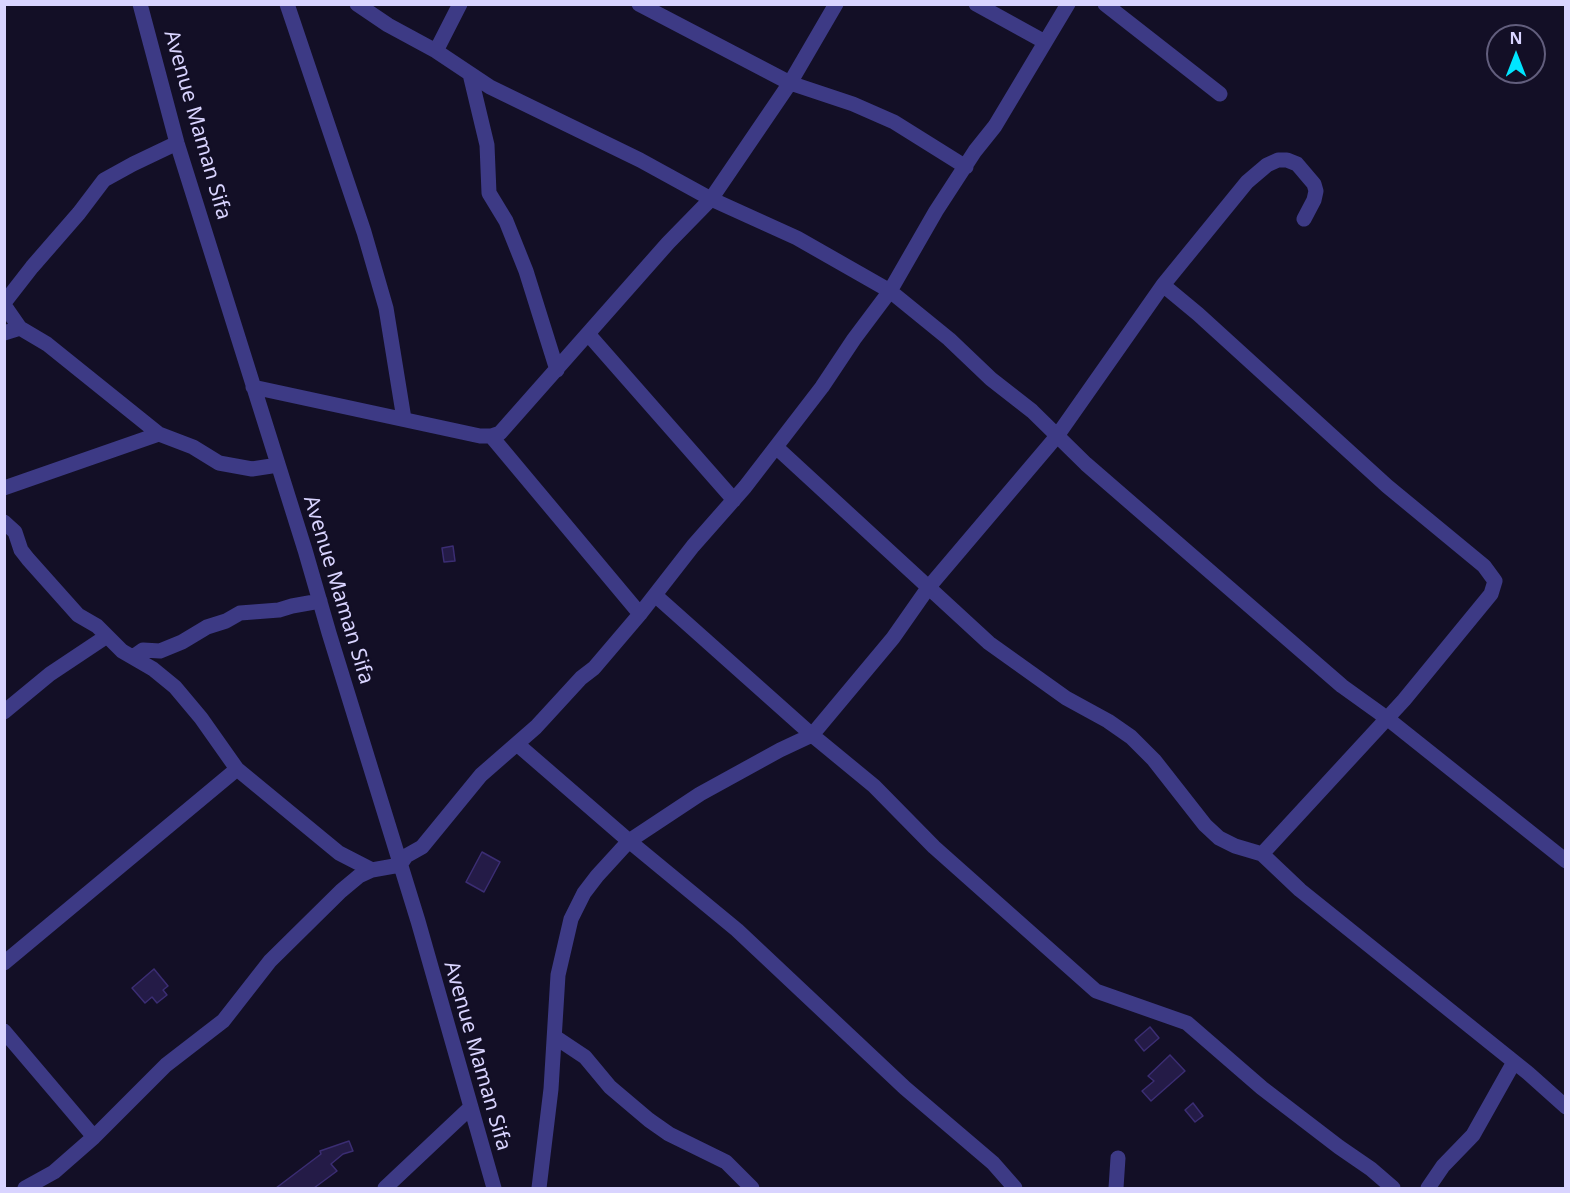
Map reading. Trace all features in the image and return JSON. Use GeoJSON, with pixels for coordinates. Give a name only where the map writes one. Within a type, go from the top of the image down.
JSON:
{"type":"FeatureCollection","features":[{"type":"Feature","properties":{"kind":"street","name":"Avenue Maman Sifa"},"geometry":{"type":"LineString","coordinates":[[140,4],[177,143],[220,276],[400,865],[494,1188]]}},
{"type":"Feature","properties":{"kind":"street"},"geometry":{"type":"LineString","coordinates":[[287,4],[364,232],[387,308],[404,420]]}},
{"type":"Feature","properties":{"kind":"street"},"geometry":{"type":"LineString","coordinates":[[357,4],[388,25],[436,51],[490,87],[640,160],[711,200],[797,238],[890,291],[949,339],[991,379],[1032,411],[1086,464],[1342,686],[1388,719],[1566,861]]}},
{"type":"Feature","properties":{"kind":"street"},"geometry":{"type":"LineString","coordinates":[[436,51],[460,4]]}},
{"type":"Feature","properties":{"kind":"street"},"geometry":{"type":"LineString","coordinates":[[639,4],[790,82],[853,104],[894,122],[966,167]]}},
{"type":"Feature","properties":{"kind":"street"},"geometry":{"type":"LineString","coordinates":[[253,387],[480,436],[500,433],[668,243],[711,200],[790,82],[836,4]]}},
{"type":"Feature","properties":{"kind":"street"},"geometry":{"type":"LineString","coordinates":[[976,4],[1045,42]]}},
{"type":"Feature","properties":{"kind":"street"},"geometry":{"type":"LineString","coordinates":[[25,1188],[54,1172],[94,1137],[166,1065],[223,1021],[270,961],[341,891],[359,876],[372,870],[400,865],[406,856],[422,847],[482,775],[536,727],[581,678],[594,668],[693,546],[734,500],[822,387],[890,291],[936,211],[995,126],[1068,4]]}},
{"type":"Feature","properties":{"kind":"street"},"geometry":{"type":"LineString","coordinates":[[1105,4],[1220,94]]}},
{"type":"Feature","properties":{"kind":"street"},"geometry":{"type":"LineString","coordinates":[[470,74],[487,145],[489,193],[506,221],[526,271],[557,370]]}},
{"type":"Feature","properties":{"kind":"street"},"geometry":{"type":"LineString","coordinates":[[177,143],[104,180],[4,304],[20,328],[47,345],[159,434],[193,447],[219,464],[252,469],[278,465]]}},
{"type":"Feature","properties":{"kind":"street"},"geometry":{"type":"LineString","coordinates":[[539,1188],[548,1122],[558,975],[571,919],[584,893],[597,876],[629,841],[721,781],[813,735],[893,638],[928,588],[1057,436],[1163,285],[1246,182],[1267,165],[1278,160],[1287,160],[1297,164],[1314,184],[1316,191],[1304,219]]}},
{"type":"Feature","properties":{"kind":"street"},"geometry":{"type":"LineString","coordinates":[[1163,285],[1387,486],[1469,553],[1492,574],[1495,581],[1491,594],[1388,719],[1262,854]]}},
{"type":"Feature","properties":{"kind":"street"},"geometry":{"type":"LineString","coordinates":[[4,333],[20,328]]}},
{"type":"Feature","properties":{"kind":"street"},"geometry":{"type":"LineString","coordinates":[[589,334],[734,500]]}},
{"type":"Feature","properties":{"kind":"street"},"geometry":{"type":"LineString","coordinates":[[4,488],[159,434]]}},
{"type":"Feature","properties":{"kind":"street"},"geometry":{"type":"LineString","coordinates":[[491,436],[640,614]]}},
{"type":"Feature","properties":{"kind":"street"},"geometry":{"type":"LineString","coordinates":[[776,447],[988,643],[1066,698],[1108,721],[1131,737],[1154,760],[1205,825],[1219,838],[1235,846],[1262,854],[1300,890],[1514,1062],[1566,1107]]}},
{"type":"Feature","properties":{"kind":"street"},"geometry":{"type":"LineString","coordinates":[[4,522],[15,532],[21,550],[78,615],[97,626],[115,645],[153,669],[174,687],[201,718],[237,769],[332,847],[372,870]]}},
{"type":"Feature","properties":{"kind":"street"},"geometry":{"type":"LineString","coordinates":[[655,595],[874,786],[934,848],[1096,991],[1187,1023],[1262,1088],[1393,1188]]}},
{"type":"Feature","properties":{"kind":"street"},"geometry":{"type":"LineString","coordinates":[[133,657],[143,650],[160,651],[182,642],[207,627],[240,613],[279,610],[320,602]]}},
{"type":"Feature","properties":{"kind":"street"},"geometry":{"type":"LineString","coordinates":[[4,712],[50,674],[107,636]]}},
{"type":"Feature","properties":{"kind":"street"},"geometry":{"type":"LineString","coordinates":[[517,744],[737,930],[905,1088],[993,1163],[1015,1188]]}},
{"type":"Feature","properties":{"kind":"street"},"geometry":{"type":"LineString","coordinates":[[4,963],[237,769]]}},
{"type":"Feature","properties":{"kind":"street"},"geometry":{"type":"LineString","coordinates":[[4,1030],[94,1137]]}},
{"type":"Feature","properties":{"kind":"street"},"geometry":{"type":"LineString","coordinates":[[555,1037],[585,1057],[610,1087],[649,1120],[669,1134],[726,1162],[752,1188]]}},
{"type":"Feature","properties":{"kind":"street"},"geometry":{"type":"LineString","coordinates":[[1428,1188],[1443,1166],[1473,1136],[1514,1062]]}},
{"type":"Feature","properties":{"kind":"street"},"geometry":{"type":"LineString","coordinates":[[385,1188],[470,1108]]}},
{"type":"Feature","properties":{"kind":"street"},"geometry":{"type":"LineString","coordinates":[[1116,1188],[1118,1158]]}},
{"type":"Feature","properties":{"kind":"building"},"geometry":{"type":"Polygon","coordinates":[[[453,546],[455,561],[444,562],[442,548],[453,546]]]}},
{"type":"Feature","properties":{"kind":"building"},"geometry":{"type":"Polygon","coordinates":[[[482,852],[500,862],[484,892],[466,882],[482,852]]]}},
{"type":"Feature","properties":{"kind":"building"},"geometry":{"type":"Polygon","coordinates":[[[154,969],[168,986],[163,990],[167,995],[157,1003],[152,997],[145,1003],[132,988],[154,969]]]}},
{"type":"Feature","properties":{"kind":"building"},"geometry":{"type":"Polygon","coordinates":[[[1150,1027],[1159,1038],[1144,1051],[1135,1040],[1150,1027]]]}},
{"type":"Feature","properties":{"kind":"building"},"geometry":{"type":"Polygon","coordinates":[[[1170,1055],[1185,1071],[1151,1101],[1142,1091],[1154,1081],[1148,1076],[1170,1055]]]}},
{"type":"Feature","properties":{"kind":"building"},"geometry":{"type":"Polygon","coordinates":[[[1193,1103],[1203,1116],[1195,1122],[1185,1110],[1193,1103]]]}},
{"type":"Feature","properties":{"kind":"building"},"geometry":{"type":"Polygon","coordinates":[[[349,1141],[353,1151],[343,1154],[331,1164],[337,1171],[314,1188],[276,1188],[321,1154],[320,1151],[349,1141]]]}}]}
